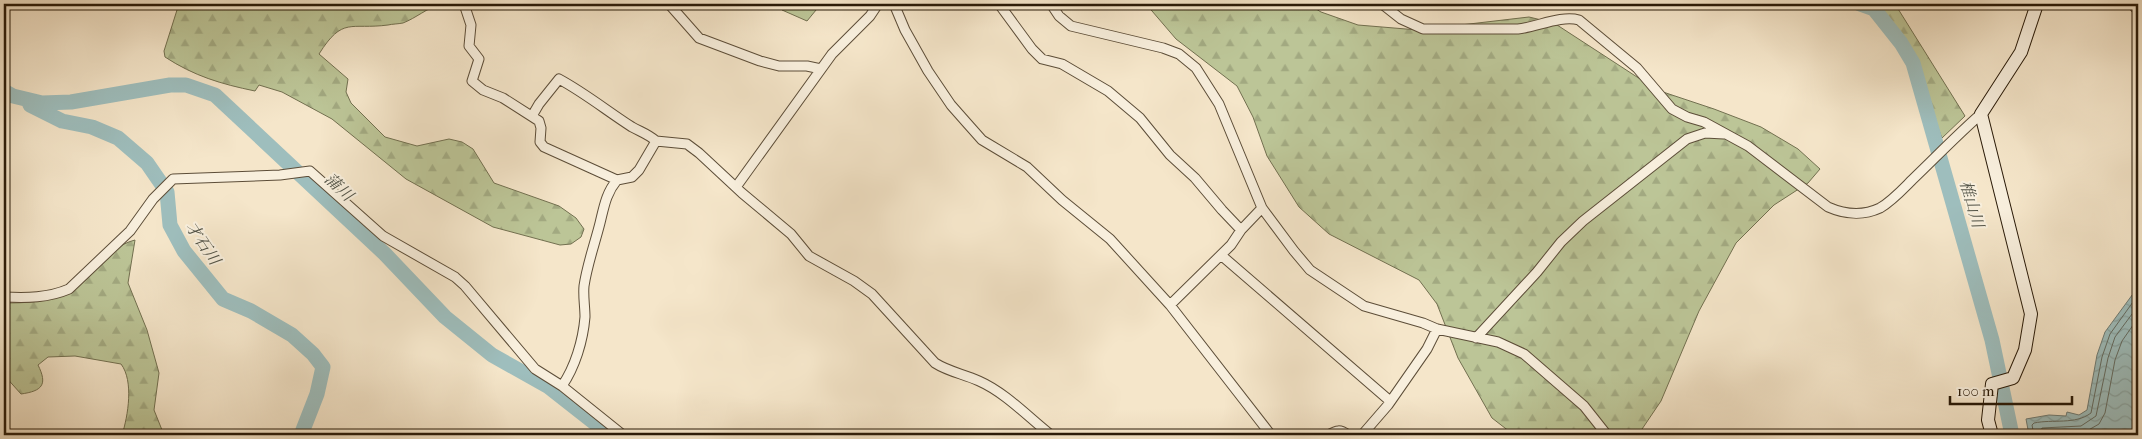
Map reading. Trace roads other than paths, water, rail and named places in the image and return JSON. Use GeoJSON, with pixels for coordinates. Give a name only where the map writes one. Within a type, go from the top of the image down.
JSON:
{"type":"FeatureCollection","features":[{"type":"Feature","properties":{"kind":"street"},"geometry":{"type":"LineString","coordinates":[[464,4],[471,25],[469,46],[479,59],[472,81],[483,90],[503,98],[539,120],[541,128],[540,142],[544,147],[617,180],[632,177],[639,170],[656,141]]}},
{"type":"Feature","properties":{"kind":"street"},"geometry":{"type":"LineString","coordinates":[[669,4],[698,38],[779,66],[807,66],[821,69]]}},
{"type":"Feature","properties":{"kind":"street"},"geometry":{"type":"LineString","coordinates":[[736,187],[832,54],[864,22],[878,4]]}},
{"type":"Feature","properties":{"kind":"street"},"geometry":{"type":"LineString","coordinates":[[894,4],[905,30],[951,105],[982,140],[1027,166],[1062,200],[1110,239],[1170,305],[1271,435]]}},
{"type":"Feature","properties":{"kind":"street"},"geometry":{"type":"LineString","coordinates":[[999,4],[1042,60],[1062,64],[1108,91],[1140,118],[1170,155],[1195,178],[1241,230]]}},
{"type":"Feature","properties":{"kind":"street"},"geometry":{"type":"LineString","coordinates":[[1051,4],[1059,16],[1071,26],[1163,48],[1178,54],[1196,68],[1219,104],[1262,208],[1310,270],[1364,306],[1423,323],[1437,329],[1498,342],[1524,354],[1584,406],[1608,435]]}},
{"type":"Feature","properties":{"kind":"street"},"geometry":{"type":"LineString","coordinates":[[1382,4],[1401,19],[1423,29],[1518,29],[1532,28],[1563,19],[1579,20],[1637,68],[1672,109],[1704,122],[1748,146],[1828,207],[1840,212],[1860,213],[1879,208],[1894,197],[1981,114],[2021,52],[2037,4]]}},
{"type":"Feature","properties":{"kind":"street"},"geometry":{"type":"LineString","coordinates":[[2132,4],[2138,11]]}},
{"type":"Feature","properties":{"kind":"street"},"geometry":{"type":"LineString","coordinates":[[532,116],[539,104],[559,80],[582,91],[634,128],[649,134],[656,141],[687,144],[791,234],[809,256],[854,281],[872,294],[935,363],[947,371],[978,380],[990,387],[1051,435]]}},
{"type":"Feature","properties":{"kind":"street"},"geometry":{"type":"LineString","coordinates":[[1981,114],[2031,314],[2025,350],[2012,378],[1992,384],[1988,420],[1992,435]]}},
{"type":"Feature","properties":{"kind":"street"},"geometry":{"type":"LineString","coordinates":[[1476,338],[1537,272],[1561,242],[1583,221],[1687,139],[1705,133],[1726,134]]}},
{"type":"Feature","properties":{"kind":"street"},"geometry":{"type":"LineString","coordinates":[[4,296],[44,297],[69,289],[130,231],[153,198],[173,179],[280,175],[310,171],[377,232],[426,260],[465,286],[529,363],[562,386],[624,435]]}},
{"type":"Feature","properties":{"kind":"street"},"geometry":{"type":"LineString","coordinates":[[562,386],[570,374],[578,350],[583,329],[584,287],[606,200],[610,188],[617,180]]}},
{"type":"Feature","properties":{"kind":"street"},"geometry":{"type":"LineString","coordinates":[[1170,305],[1232,244],[1241,230],[1262,208]]}},
{"type":"Feature","properties":{"kind":"street"},"geometry":{"type":"LineString","coordinates":[[1221,255],[1390,401]]}},
{"type":"Feature","properties":{"kind":"street"},"geometry":{"type":"LineString","coordinates":[[1362,435],[1390,401],[1427,349],[1437,329]]}},
{"type":"Feature","properties":{"kind":"street"},"geometry":{"type":"LineString","coordinates":[[1328,435],[1341,430],[1348,435]]}},
{"type":"Feature","properties":{"kind":"water"},"geometry":{"type":"Polygon","coordinates":[[[2138,287],[2138,435],[2029,435],[2026,419],[2049,415],[2066,416],[2067,412],[2079,415],[2087,410],[2097,355],[2105,332],[2138,287]]]}},
{"type":"Feature","properties":{"kind":"waterway","name":"椎山川"},"geometry":{"type":"LineString","coordinates":[[1860,4],[1874,9],[1901,43],[1913,63],[1992,340],[2012,435]]}},
{"type":"Feature","properties":{"kind":"waterway","name":"蒲川"},"geometry":{"type":"LineString","coordinates":[[4,91],[13,96],[42,103],[71,102],[170,85],[186,85],[215,95],[385,254],[445,317],[492,355],[549,387],[610,435]]}},
{"type":"Feature","properties":{"kind":"waterway","name":"才石川"},"geometry":{"type":"LineString","coordinates":[[30,105],[62,121],[92,127],[118,138],[147,163],[167,192],[170,225],[184,251],[223,299],[251,311],[292,335],[313,354],[323,367],[317,394],[301,435]]}}]}
